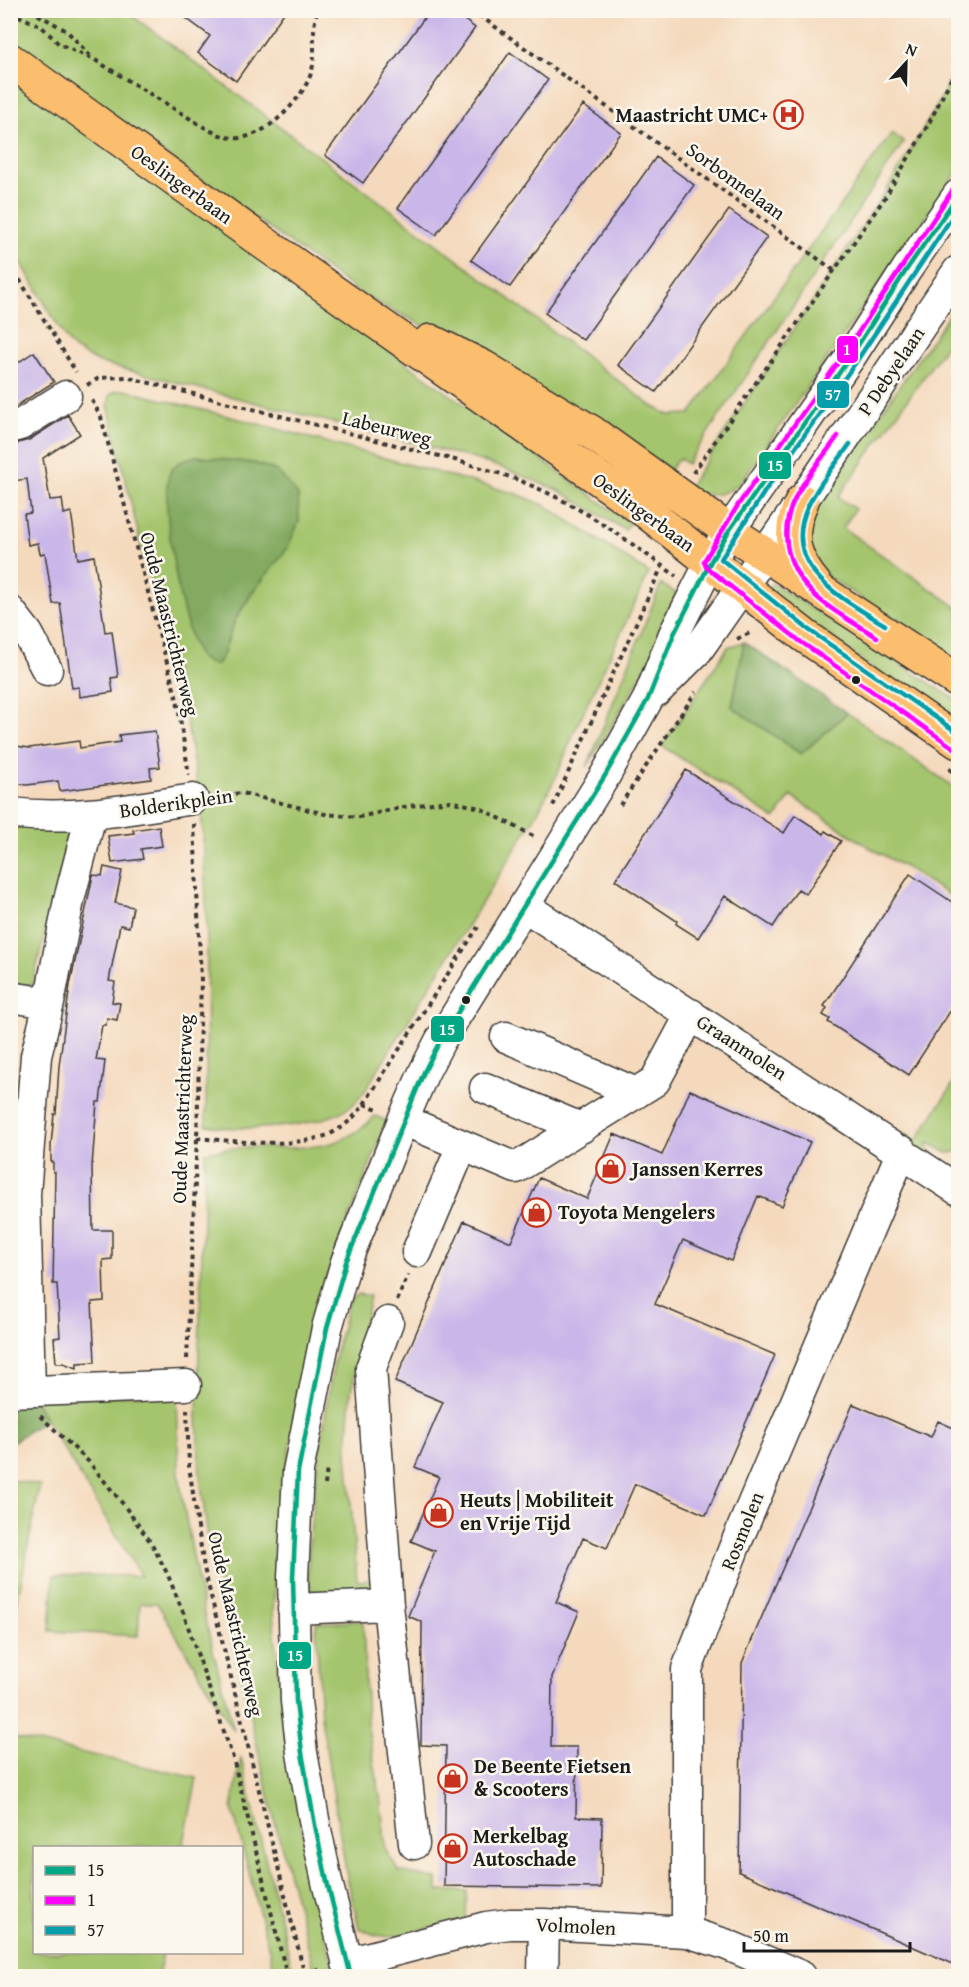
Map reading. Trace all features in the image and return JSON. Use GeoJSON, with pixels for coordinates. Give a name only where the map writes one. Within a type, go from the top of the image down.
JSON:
{"type":"FeatureCollection","features":[{"type":"Feature","properties":{"kind":"main road","name":"Oeslingerbaan"},"geometry":{"type":"LineString","coordinates":[[10,60],[659,521],[805,636],[958,742]]}},
{"type":"Feature","properties":{"kind":"main road","name":"Oeslingerbaan"},"geometry":{"type":"LineString","coordinates":[[355,306],[483,367],[531,394],[591,432],[764,555],[958,681]]}},
{"type":"Feature","properties":{"kind":"main road"},"geometry":{"type":"LineString","coordinates":[[802,501],[794,528],[797,556],[805,572],[822,593]]}},
{"type":"Feature","properties":{"kind":"street"},"geometry":{"type":"LineString","coordinates":[[349,1970],[328,1886],[302,1753],[296,1701],[293,1609],[298,1471],[327,1328],[346,1262],[403,1120],[440,1041],[606,774],[648,699],[674,634],[711,561],[729,531],[851,356],[958,195]]}},
{"type":"Feature","properties":{"kind":"street","name":"P Debyelaan"},"geometry":{"type":"LineString","coordinates":[[648,699],[697,651],[958,271]]}},
{"type":"Feature","properties":{"kind":"street"},"geometry":{"type":"LineString","coordinates":[[10,428],[20,425],[76,386]]}},
{"type":"Feature","properties":{"kind":"street"},"geometry":{"type":"LineString","coordinates":[[10,611],[28,634],[47,670]]}},
{"type":"Feature","properties":{"kind":"street","name":"Bolderikplein"},"geometry":{"type":"LineString","coordinates":[[10,813],[32,816],[92,815],[193,800]]}},
{"type":"Feature","properties":{"kind":"street","name":"Bolderikplein"},"geometry":{"type":"LineString","coordinates":[[20,1391],[18,1194],[36,1056],[69,900],[92,815]]}},
{"type":"Feature","properties":{"kind":"street","name":"Graanmolen"},"geometry":{"type":"LineString","coordinates":[[524,906],[958,1190]]}},
{"type":"Feature","properties":{"kind":"street"},"geometry":{"type":"LineString","coordinates":[[10,997],[49,1003]]}},
{"type":"Feature","properties":{"kind":"street"},"geometry":{"type":"LineString","coordinates":[[403,1120],[516,1168],[655,1081],[691,1014]]}},
{"type":"Feature","properties":{"kind":"street"},"geometry":{"type":"LineString","coordinates":[[506,1037],[636,1093]]}},
{"type":"Feature","properties":{"kind":"street"},"geometry":{"type":"LineString","coordinates":[[485,1088],[581,1128]]}},
{"type":"Feature","properties":{"kind":"street"},"geometry":{"type":"LineString","coordinates":[[417,1252],[462,1146]]}},
{"type":"Feature","properties":{"kind":"street","name":"Rosmolen"},"geometry":{"type":"LineString","coordinates":[[687,1932],[687,1669],[734,1548],[902,1152]]}},
{"type":"Feature","properties":{"kind":"street"},"geometry":{"type":"LineString","coordinates":[[388,1322],[371,1368],[388,1605],[414,1844]]}},
{"type":"Feature","properties":{"kind":"street"},"geometry":{"type":"LineString","coordinates":[[20,1391],[186,1385]]}},
{"type":"Feature","properties":{"kind":"street"},"geometry":{"type":"LineString","coordinates":[[293,1609],[388,1605]]}},
{"type":"Feature","properties":{"kind":"street"},"geometry":{"type":"LineString","coordinates":[[543,1977],[544,1924]]}},
{"type":"Feature","properties":{"kind":"street","name":"Volmolen"},"geometry":{"type":"LineString","coordinates":[[349,1970],[486,1927],[544,1924],[687,1932],[715,1940],[801,1977]]}},
{"type":"Feature","properties":{"kind":"path"},"geometry":{"type":"LineString","coordinates":[[30,10],[67,31],[95,60]]}},
{"type":"Feature","properties":{"kind":"path"},"geometry":{"type":"LineString","coordinates":[[10,12],[41,26],[59,44],[95,60],[207,129],[221,136],[234,138],[257,133],[280,117],[302,93],[309,80],[314,62],[313,27],[318,10]]}},
{"type":"Feature","properties":{"kind":"path","name":"Sorbonnelaan"},"geometry":{"type":"LineString","coordinates":[[472,10],[835,271]]}},
{"type":"Feature","properties":{"kind":"path"},"geometry":{"type":"LineString","coordinates":[[679,495],[835,271],[910,156],[957,73],[958,65]]}},
{"type":"Feature","properties":{"kind":"path","name":"Oude Maastrichterweg"},"geometry":{"type":"LineString","coordinates":[[10,264],[76,386],[101,417],[177,700],[193,800],[201,980],[197,1138],[186,1385],[189,1466],[204,1568],[305,1975]]}},
{"type":"Feature","properties":{"kind":"path","name":"Labeurweg"},"geometry":{"type":"LineString","coordinates":[[76,386],[99,378],[126,377],[455,460],[530,484],[594,519],[662,566],[549,815]]}},
{"type":"Feature","properties":{"kind":"path"},"geometry":{"type":"LineString","coordinates":[[639,549],[659,521]]}},
{"type":"Feature","properties":{"kind":"path"},"geometry":{"type":"LineString","coordinates":[[736,640],[752,632]]}},
{"type":"Feature","properties":{"kind":"path"},"geometry":{"type":"LineString","coordinates":[[616,811],[701,684]]}},
{"type":"Feature","properties":{"kind":"path","name":"Bolderikplein"},"geometry":{"type":"LineString","coordinates":[[193,800],[242,793],[325,814],[359,817],[408,806],[450,801],[480,808],[537,838]]}},
{"type":"Feature","properties":{"kind":"path"},"geometry":{"type":"LineString","coordinates":[[531,847],[541,830]]}},
{"type":"Feature","properties":{"kind":"path"},"geometry":{"type":"LineString","coordinates":[[197,1138],[260,1142],[297,1141],[320,1137],[347,1124],[364,1104],[484,918]]}},
{"type":"Feature","properties":{"kind":"path"},"geometry":{"type":"LineString","coordinates":[[388,1322],[417,1252]]}},
{"type":"Feature","properties":{"kind":"path"},"geometry":{"type":"LineString","coordinates":[[20,1391],[28,1406],[88,1461],[123,1504],[152,1544],[167,1573],[183,1612],[233,1758],[288,1977],[305,1975]]}},
{"type":"Feature","properties":{"kind":"path"},"geometry":{"type":"LineString","coordinates":[[324,1495],[328,1464]]}},
{"type":"Feature","properties":{"kind":"green space"},"geometry":{"type":"Polygon","coordinates":[[[11,11],[126,11],[652,406],[669,415],[690,414],[892,133],[904,142],[687,464],[679,458],[665,476],[438,333],[363,295],[11,45],[11,11]]]}},
{"type":"Feature","properties":{"kind":"green space"},"geometry":{"type":"Polygon","coordinates":[[[958,63],[958,171],[741,482],[722,493],[701,494],[686,491],[889,186],[937,106],[958,63]]]}},
{"type":"Feature","properties":{"kind":"green space"},"geometry":{"type":"Polygon","coordinates":[[[10,75],[630,523],[625,530],[560,491],[505,469],[471,458],[97,362],[74,349],[65,338],[11,245],[10,75]]]}},
{"type":"Feature","properties":{"kind":"green space"},"geometry":{"type":"Polygon","coordinates":[[[958,302],[958,329],[838,497],[855,509],[843,528],[958,608],[958,660],[829,578],[810,554],[807,525],[813,510],[958,302]]]}},
{"type":"Feature","properties":{"kind":"green space"},"geometry":{"type":"Polygon","coordinates":[[[124,390],[255,423],[517,494],[546,506],[649,573],[574,732],[558,773],[534,819],[365,1091],[356,1102],[343,1111],[326,1118],[306,1123],[262,1128],[206,1125],[207,930],[203,832],[198,791],[184,707],[140,541],[108,405],[110,395],[124,390]],[[288,481],[216,665],[223,655],[234,622],[252,593],[288,481]]]}},
{"type":"Feature","properties":{"kind":"green space"},"geometry":{"type":"Polygon","coordinates":[[[196,456],[254,463],[277,471],[298,495],[299,521],[287,549],[252,593],[234,622],[223,655],[216,665],[200,657],[186,623],[174,566],[167,508],[170,473],[181,461],[196,456]]]}},
{"type":"Feature","properties":{"kind":"green space"},"geometry":{"type":"Polygon","coordinates":[[[772,583],[958,701],[958,729],[766,592],[772,583]]]}},
{"type":"Feature","properties":{"kind":"green space"},"geometry":{"type":"Polygon","coordinates":[[[661,584],[676,593],[656,650],[587,767],[661,584]]]}},
{"type":"Feature","properties":{"kind":"green space"},"geometry":{"type":"Polygon","coordinates":[[[744,642],[732,707],[801,754],[847,713],[958,790],[958,901],[791,796],[775,819],[662,746],[728,647],[744,642]]]}},
{"type":"Feature","properties":{"kind":"green space"},"geometry":{"type":"Polygon","coordinates":[[[744,642],[847,713],[801,754],[732,707],[744,642]]]}},
{"type":"Feature","properties":{"kind":"green space"},"geometry":{"type":"Polygon","coordinates":[[[10,825],[62,830],[67,834],[68,844],[32,985],[11,984],[10,825]]]}},
{"type":"Feature","properties":{"kind":"green space"},"geometry":{"type":"Polygon","coordinates":[[[955,1081],[958,1083],[958,1152],[947,1153],[929,1143],[926,1147],[935,1154],[931,1160],[896,1137],[900,1131],[916,1141],[955,1081]]]}},
{"type":"Feature","properties":{"kind":"green space"},"geometry":{"type":"Polygon","coordinates":[[[375,1116],[387,1121],[329,1270],[311,1333],[280,1503],[273,1614],[283,1719],[305,1844],[335,1976],[316,1976],[276,1826],[208,1538],[200,1476],[197,1416],[205,1152],[233,1148],[290,1148],[326,1144],[343,1139],[359,1130],[375,1116]]]}},
{"type":"Feature","properties":{"kind":"green space"},"geometry":{"type":"Polygon","coordinates":[[[358,1294],[370,1296],[351,1392],[347,1451],[357,1581],[374,1580],[374,1588],[369,1595],[324,1597],[311,1590],[308,1579],[309,1543],[316,1477],[337,1346],[349,1300],[358,1294]]]}},
{"type":"Feature","properties":{"kind":"green space"},"geometry":{"type":"Polygon","coordinates":[[[177,1393],[179,1476],[184,1508],[205,1619],[234,1731],[157,1603],[140,1603],[138,1636],[50,1631],[54,1575],[141,1576],[34,1400],[177,1393]]]}},
{"type":"Feature","properties":{"kind":"green space"},"geometry":{"type":"Polygon","coordinates":[[[34,1400],[46,1419],[11,1443],[11,1402],[34,1400]]]}},
{"type":"Feature","properties":{"kind":"green space"},"geometry":{"type":"Polygon","coordinates":[[[10,1480],[40,1485],[11,1634],[10,1480]]]}},
{"type":"Feature","properties":{"kind":"green space"},"geometry":{"type":"Polygon","coordinates":[[[363,1621],[367,1723],[380,1796],[386,1851],[399,1871],[437,1879],[438,1891],[467,1891],[466,1920],[390,1937],[375,1935],[359,1928],[347,1877],[321,1718],[316,1623],[363,1621]]]}},
{"type":"Feature","properties":{"kind":"green space"},"geometry":{"type":"Polygon","coordinates":[[[11,1737],[197,1778],[183,1846],[33,1846],[33,1954],[163,1954],[158,1976],[11,1976],[11,1737]]]}},
{"type":"Feature","properties":{"kind":"green space"},"geometry":{"type":"Polygon","coordinates":[[[241,1758],[294,1976],[276,1976],[232,1807],[241,1758]]]}},
{"type":"Feature","properties":{"kind":"building"},"geometry":{"type":"Polygon","coordinates":[[[175,10],[286,10],[236,81],[198,53],[210,36],[175,10]]]}},
{"type":"Feature","properties":{"kind":"building"},"geometry":{"type":"Polygon","coordinates":[[[430,10],[451,10],[475,28],[363,183],[325,155],[430,10]]]}},
{"type":"Feature","properties":{"kind":"building"},"geometry":{"type":"Polygon","coordinates":[[[510,52],[548,80],[436,235],[398,208],[510,52]]]}},
{"type":"Feature","properties":{"kind":"building"},"geometry":{"type":"Polygon","coordinates":[[[583,105],[621,133],[510,287],[471,260],[583,105]]]}},
{"type":"Feature","properties":{"kind":"building"},"geometry":{"type":"Polygon","coordinates":[[[656,157],[694,185],[583,340],[545,313],[656,157]]]}},
{"type":"Feature","properties":{"kind":"building"},"geometry":{"type":"Polygon","coordinates":[[[729,210],[767,237],[656,392],[618,365],[729,210]]]}},
{"type":"Feature","properties":{"kind":"building"},"geometry":{"type":"Polygon","coordinates":[[[34,352],[54,382],[10,410],[10,368],[34,352]]]}},
{"type":"Feature","properties":{"kind":"building"},"geometry":{"type":"Polygon","coordinates":[[[68,415],[80,434],[43,458],[50,500],[62,499],[64,514],[71,512],[78,559],[94,556],[105,632],[112,631],[118,677],[111,678],[113,692],[80,697],[79,687],[72,688],[60,603],[53,604],[45,553],[40,554],[38,543],[28,545],[24,514],[31,513],[27,479],[12,481],[10,469],[10,461],[18,443],[29,440],[68,415]]]}},
{"type":"Feature","properties":{"kind":"building"},"geometry":{"type":"Polygon","coordinates":[[[155,731],[160,767],[150,768],[151,779],[60,791],[58,781],[27,785],[10,783],[10,745],[29,748],[79,741],[80,748],[120,742],[119,735],[155,731]]]}},
{"type":"Feature","properties":{"kind":"building"},"geometry":{"type":"Polygon","coordinates":[[[686,770],[784,833],[795,815],[824,834],[825,831],[841,841],[806,894],[798,889],[773,927],[725,896],[698,938],[676,924],[677,921],[615,880],[686,770]]]}},
{"type":"Feature","properties":{"kind":"building"},"geometry":{"type":"Polygon","coordinates":[[[159,826],[162,846],[141,849],[143,859],[112,863],[108,836],[134,833],[133,830],[159,826]]]}},
{"type":"Feature","properties":{"kind":"building"},"geometry":{"type":"Polygon","coordinates":[[[104,867],[122,871],[115,903],[133,907],[129,927],[120,925],[109,981],[115,982],[112,1002],[120,1003],[117,1020],[107,1018],[106,1025],[102,1025],[96,1060],[105,1061],[100,1102],[97,1102],[92,1166],[93,1230],[112,1230],[112,1259],[103,1260],[104,1301],[92,1302],[95,1362],[77,1363],[77,1368],[56,1363],[54,1338],[60,1337],[57,1284],[53,1284],[55,1172],[53,1172],[53,1162],[51,1162],[51,1145],[70,985],[93,875],[102,876],[104,867]]]}},
{"type":"Feature","properties":{"kind":"building"},"geometry":{"type":"Polygon","coordinates":[[[910,874],[958,906],[958,999],[909,1075],[828,1022],[830,1019],[823,1015],[827,1008],[824,1006],[910,874]]]}},
{"type":"Feature","properties":{"kind":"building"},"geometry":{"type":"Polygon","coordinates":[[[690,1090],[810,1142],[782,1206],[758,1196],[731,1261],[683,1240],[655,1304],[775,1355],[706,1515],[635,1484],[607,1548],[583,1538],[556,1602],[579,1612],[552,1677],[551,1747],[577,1747],[576,1817],[602,1818],[601,1888],[444,1886],[446,1746],[421,1745],[422,1622],[408,1616],[435,1551],[411,1541],[439,1477],[415,1467],[443,1402],[395,1382],[464,1221],[511,1242],[539,1178],[587,1199],[614,1134],[662,1155],[690,1090]]]}},
{"type":"Feature","properties":{"kind":"building"},"geometry":{"type":"Polygon","coordinates":[[[853,1404],[931,1437],[938,1421],[958,1430],[958,1966],[739,1872],[742,1663],[853,1404]]]}},
{"type":"Feature","properties":{"kind":"transit line","name":"1"},"geometry":{"type":"LineString","coordinates":[[952,191],[844,354],[738,505],[704,561],[706,567],[801,642],[954,748]]}},
{"type":"Feature","properties":{"kind":"transit line","name":"15"},"geometry":{"type":"LineString","coordinates":[[351,1976],[328,1886],[302,1753],[296,1701],[293,1578],[298,1471],[327,1328],[346,1262],[424,1072],[440,1041],[606,774],[648,699],[674,634],[711,561],[729,531],[851,356],[958,195]]}},
{"type":"Feature","properties":{"kind":"transit line","name":"57"},"geometry":{"type":"LineString","coordinates":[[958,208],[721,559],[809,630],[958,733]]}},
{"type":"Feature","properties":{"kind":"transit line","name":"1"},"geometry":{"type":"LineString","coordinates":[[838,436],[800,488],[793,502],[786,533],[787,545],[799,577],[809,590],[834,611],[877,637]]}},
{"type":"Feature","properties":{"kind":"transit line","name":"57"},"geometry":{"type":"LineString","coordinates":[[850,444],[822,482],[808,506],[801,528],[802,547],[809,564],[820,579],[851,604],[885,625]]}},
{"type":"Feature","properties":{"kind":"place","name":"Maastricht UMC+"},"geometry":{"type":"Point","coordinates":[789,115]}},
{"type":"Feature","properties":{"kind":"place","name":"Janssen Kerres"},"geometry":{"type":"Point","coordinates":[611,1169]}},
{"type":"Feature","properties":{"kind":"place","name":"Toyota Mengelers"},"geometry":{"type":"Point","coordinates":[537,1212]}},
{"type":"Feature","properties":{"kind":"place","name":"Heuts | Mobiliteit en Vrije Tijd"},"geometry":{"type":"Point","coordinates":[439,1512]}},
{"type":"Feature","properties":{"kind":"place","name":"De Beente Fietsen & Scooters"},"geometry":{"type":"Point","coordinates":[453,1778]}},
{"type":"Feature","properties":{"kind":"place","name":"Merkelbag Autoschade"},"geometry":{"type":"Point","coordinates":[452,1848]}}]}
